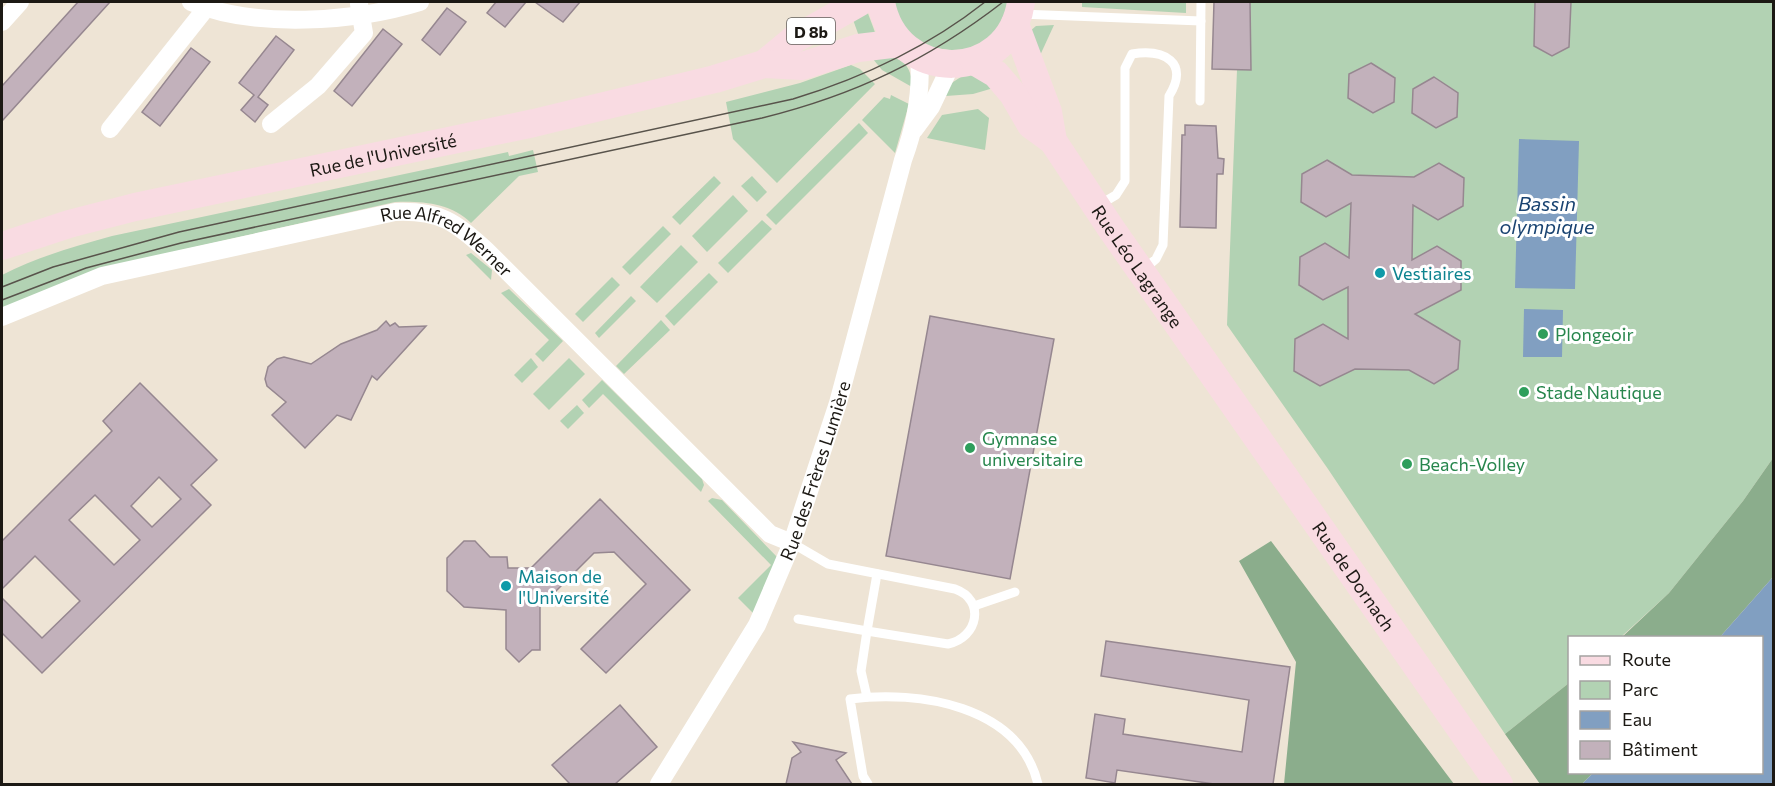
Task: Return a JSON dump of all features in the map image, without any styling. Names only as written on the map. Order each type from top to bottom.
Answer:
[{"type":"main road","name":"Rue de l'Université","points":[[764,64],[793,40],[860,2]]},
{"type":"main road","points":[[881,2],[885,18],[909,50]]},
{"type":"main road","points":[[963,63],[998,47],[1018,13]]},
{"type":"main road","name":"Rue Léo Lagrange","points":[[1018,13],[1060,152]]},
{"type":"main road","name":"Rue de l'Université","points":[[2,246],[69,224],[135,207],[534,123],[704,82],[764,64],[802,66],[858,48],[909,50],[963,63]]},
{"type":"main road","name":"Rue Léo Lagrange","points":[[963,63],[996,74],[1013,94],[1031,125],[1060,152],[1142,278],[1209,368]]},
{"type":"main road","name":"Rue de Dornach","points":[[1209,368],[1499,784]]},
{"type":"street","points":[[2,22],[20,2]]},
{"type":"street","points":[[110,129],[203,4],[232,14],[286,18],[335,17],[360,8],[400,8],[420,2]]},
{"type":"street","points":[[271,124],[318,86],[364,33],[360,8]]},
{"type":"street","name":"Rue des Frères Lumière","points":[[659,784],[757,625],[792,543],[838,403],[913,131],[920,81],[909,50]]},
{"type":"street","name":"Rue des Frères Lumière","points":[[913,131],[963,63]]},
{"type":"street","name":"Rue Alfred Werner","points":[[2,317],[102,276],[167,260],[395,212],[419,211],[439,216],[458,224],[487,251],[770,534],[792,543]]},
{"type":"lane","points":[[1200,101],[1201,2]]},
{"type":"lane","points":[[1018,13],[1201,21]]},
{"type":"lane","points":[[1096,206],[1116,195],[1125,181],[1125,68],[1132,54],[1151,51],[1168,56],[1175,68],[1176,84],[1169,96],[1163,245],[1142,278]]},
{"type":"lane","points":[[792,543],[828,564],[963,592],[974,606],[975,620],[972,629],[957,642],[948,644],[798,619]]},
{"type":"lane","points":[[867,697],[861,671],[877,574]]},
{"type":"lane","points":[[974,606],[1014,592]]},
{"type":"lane","points":[[868,784],[863,776],[850,699],[867,697],[918,698],[969,710],[1012,738],[1026,756],[1038,784]]},
{"type":"green space","points":[[889,2],[1012,2],[1007,21],[970,53],[915,45]]},
{"type":"green space","points":[[1082,2],[1186,2],[1186,13],[1082,7]]},
{"type":"green space","name":"Stade Nautique","points":[[1214,2],[1773,2],[1773,458],[1743,501],[1669,593],[1622,636],[1568,636],[1568,684],[1505,734],[1328,469],[1227,325],[1237,70],[1212,69]]},
{"type":"green space","points":[[866,8],[876,35],[860,39],[852,17]]},
{"type":"green space","points":[[1054,25],[1037,62],[1029,32],[1036,26]]},
{"type":"green space","points":[[868,53],[893,57],[905,64],[909,69],[912,87],[882,70]]},
{"type":"green space","points":[[851,65],[860,69],[875,84],[777,183],[733,139],[726,102],[800,83]]},
{"type":"green space","points":[[964,75],[973,75],[997,87],[973,94],[946,96],[950,84]]},
{"type":"green space","points":[[891,95],[909,104],[895,153],[862,120],[884,97],[890,99]]},
{"type":"green space","points":[[978,109],[989,118],[985,150],[927,138],[942,115]]},
{"type":"green space","points":[[859,123],[868,133],[776,225],[766,215]]},
{"type":"green space","points":[[533,150],[538,172],[519,176],[471,223],[445,207],[415,202],[395,202],[133,261],[2,310],[2,275],[83,244],[508,152],[509,156]]},
{"type":"green space","points":[[714,176],[721,183],[680,225],[672,217]]},
{"type":"green space","points":[[752,176],[767,192],[757,202],[741,186]]},
{"type":"green space","points":[[733,195],[748,211],[707,252],[692,236]]},
{"type":"green space","points":[[762,220],[772,229],[728,273],[718,263]]},
{"type":"green space","points":[[663,226],[671,234],[630,275],[622,267]]},
{"type":"green space","points":[[681,245],[698,262],[657,303],[640,287]]},
{"type":"green space","points":[[471,253],[492,270],[491,280],[466,255]]},
{"type":"green space","points":[[709,273],[718,282],[674,326],[665,316]]},
{"type":"green space","points":[[612,277],[620,285],[583,322],[575,314]]},
{"type":"green space","points":[[509,289],[563,341],[543,362],[535,354],[549,340],[501,293]]},
{"type":"green space","points":[[631,296],[636,301],[599,338],[595,333]]},
{"type":"green space","points":[[661,320],[670,330],[624,374],[616,366]]},
{"type":"green space","points":[[531,358],[538,367],[522,383],[514,375]]},
{"type":"green space","points":[[569,358],[585,374],[549,410],[533,394]]},
{"type":"green space","points":[[602,380],[702,479],[704,485],[701,492],[603,394],[589,408],[582,400]]},
{"type":"green space","points":[[577,405],[584,413],[568,429],[560,421]]},
{"type":"green space","points":[[1773,458],[1773,577],[1721,636],[1623,636],[1669,593],[1743,501]]},
{"type":"green space","points":[[712,498],[722,500],[777,557],[756,616],[738,598],[771,565],[708,501]]},
{"type":"green space","points":[[1271,541],[1454,784],[1284,784],[1296,662],[1239,561]]},
{"type":"green space","points":[[1568,684],[1568,774],[1592,774],[1582,784],[1540,784],[1505,734]]},
{"type":"water","name":"Bassin olympique","points":[[1519,139],[1579,141],[1575,289],[1515,288]]},
{"type":"water","name":"Plongeoir","points":[[1524,309],[1563,310],[1562,357],[1523,357]]},
{"type":"water","points":[[1773,577],[1773,784],[1582,784],[1592,774],[1763,774],[1763,636],[1721,636]]},
{"type":"building","points":[[78,2],[110,2],[2,121],[2,86]]},
{"type":"building","points":[[496,2],[526,2],[505,27],[487,13]]},
{"type":"building","points":[[535,2],[580,2],[563,22]]},
{"type":"building","points":[[1214,2],[1250,2],[1251,70],[1212,69]]},
{"type":"building","points":[[1535,2],[1571,2],[1569,47],[1552,56],[1534,46]]},
{"type":"building","points":[[447,8],[466,22],[440,55],[422,40]]},
{"type":"building","points":[[383,29],[402,44],[352,106],[334,91]]},
{"type":"building","points":[[276,36],[294,50],[258,97],[268,105],[255,122],[241,110],[254,95],[239,83]]},
{"type":"building","points":[[191,48],[210,62],[160,126],[142,112]]},
{"type":"building","points":[[1371,63],[1395,78],[1394,102],[1373,113],[1348,98],[1349,74]]},
{"type":"building","points":[[1434,77],[1458,93],[1457,117],[1436,128],[1412,113],[1413,89]]},
{"type":"building","points":[[1185,125],[1216,126],[1218,158],[1224,159],[1223,174],[1217,174],[1216,228],[1180,227],[1182,135],[1185,135]]},
{"type":"building","points":[[1327,160],[1352,175],[1414,177],[1439,163],[1464,178],[1463,206],[1438,220],[1413,205],[1412,260],[1437,246],[1461,261],[1461,290],[1415,314],[1460,341],[1458,369],[1434,384],[1409,370],[1355,369],[1320,386],[1294,371],[1295,339],[1323,324],[1348,339],[1348,287],[1323,300],[1299,285],[1300,257],[1325,243],[1349,258],[1351,203],[1326,217],[1301,202],[1302,174]]},
{"type":"building","name":"Gymnase universitaire","points":[[930,316],[1054,339],[1010,579],[886,556]]},
{"type":"building","points":[[386,321],[390,326],[395,323],[399,327],[426,326],[377,380],[372,376],[351,420],[337,415],[305,448],[272,415],[286,402],[267,386],[265,379],[268,367],[277,359],[284,357],[311,364],[341,344],[377,330]]},
{"type":"building","points":[[140,383],[217,460],[191,485],[211,505],[42,673],[2,633],[2,598],[42,638],[80,601],[35,556],[2,589],[2,541],[112,431],[103,421]],"holes":[[[159,477],[181,499],[152,527],[131,506]],[[95,495],[140,540],[114,565],[69,520]]]},
{"type":"building","name":"Maison de l'Université","points":[[600,499],[690,590],[606,673],[581,649],[646,584],[614,552],[594,553],[540,607],[540,650],[532,650],[519,662],[506,649],[506,610],[464,607],[447,591],[447,558],[464,541],[475,541],[490,557],[507,557],[508,568],[531,568]]},
{"type":"building","points":[[1106,641],[1290,667],[1273,784],[1214,784],[1117,770],[1115,783],[1086,778],[1095,714],[1125,719],[1123,734],[1242,752],[1249,700],[1101,676]]},
{"type":"building","points":[[620,705],[657,747],[615,784],[570,784],[552,765]]},
{"type":"building","points":[[793,742],[846,753],[836,760],[852,784],[786,784],[792,758],[801,752]]},
{"type":"tram line","points":[[2,287],[53,267],[179,232],[793,99],[819,91],[894,60],[941,33],[985,2]]},
{"type":"tram line","points":[[2,300],[86,268],[181,243],[796,109],[889,73],[947,41],[1003,2]]},
{"type":"place","name":"Vestiaires","points":[[1380,273]]},
{"type":"place","name":"Plongeoir","points":[[1543,334]]},
{"type":"place","name":"Stade Nautique","points":[[1524,392]]},
{"type":"place","name":"Gymnase universitaire","points":[[970,448]]},
{"type":"place","name":"Beach-Volley","points":[[1407,464]]},
{"type":"place","name":"Maison de l'Université","points":[[506,586]]}]
